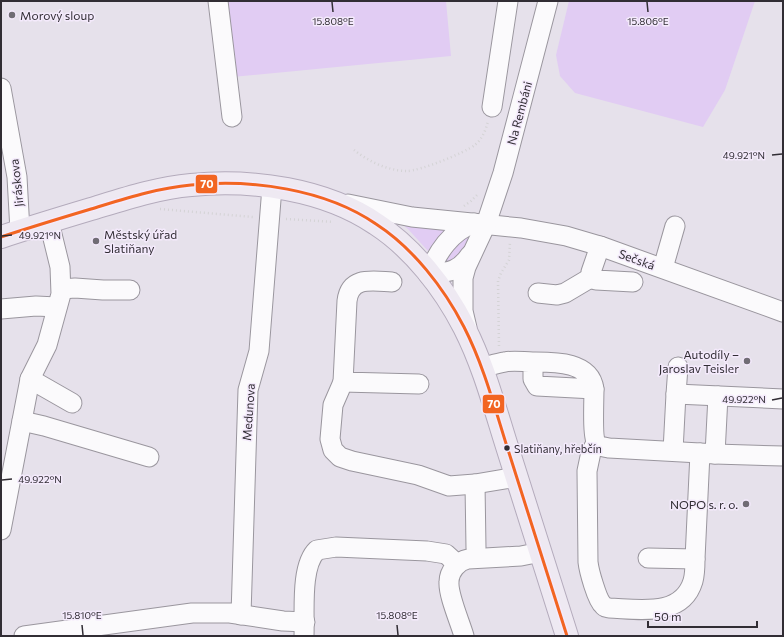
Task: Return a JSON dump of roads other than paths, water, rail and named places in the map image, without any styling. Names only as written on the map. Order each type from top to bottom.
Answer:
[{"type":"main road","points":[[11,234],[141,194],[176,187],[205,184],[272,187],[297,191],[343,206],[375,223],[404,246],[428,274],[450,303],[485,360],[517,477],[567,636]]},
{"type":"street","points":[[218,1],[232,117]]},
{"type":"street","points":[[492,107],[508,1]]},
{"type":"street","name":"Na Rembáni","points":[[480,223],[505,167],[548,1]]},
{"type":"street","name":"Jiráskova","points":[[1,88],[16,171],[11,234]]},
{"type":"street","name":"Medunova","points":[[241,615],[248,390],[259,351],[272,187]]},
{"type":"street","name":"Sečská","points":[[297,191],[402,215],[543,231],[572,237],[663,268],[783,312]]},
{"type":"street","points":[[1,530],[30,379],[47,345],[60,298],[60,267],[49,222]]},
{"type":"street","points":[[480,223],[463,278],[463,311],[465,321],[485,360],[559,362],[570,365],[589,375],[593,382],[594,433],[596,443],[591,452],[587,471],[588,562],[599,599],[603,606],[609,608],[654,610],[665,608],[674,604],[686,594],[691,586],[694,575],[707,453],[718,396]]},
{"type":"street","points":[[428,274],[437,254],[444,244],[459,231],[480,223]]},
{"type":"street","points":[[663,268],[675,226]]},
{"type":"street","points":[[592,277],[591,272],[600,246]]},
{"type":"street","points":[[428,274],[456,269],[464,263],[470,255]]},
{"type":"street","points":[[592,277],[596,280],[633,282]]},
{"type":"street","points":[[538,294],[557,295],[565,293],[592,277]]},
{"type":"street","points":[[392,282],[362,281],[357,283],[349,292],[347,301],[343,382],[333,405],[330,439],[333,450],[340,457],[352,462],[418,475],[449,486],[475,484],[517,477]]},
{"type":"street","points":[[1,309],[36,306],[60,298],[75,288],[130,290]]},
{"type":"street","points":[[533,362],[533,379],[537,386],[594,389]]},
{"type":"street","points":[[673,451],[678,367]]},
{"type":"street","points":[[30,379],[72,403]]},
{"type":"street","points":[[343,382],[419,384]]},
{"type":"street","points":[[676,394],[783,399]]},
{"type":"street","points":[[22,421],[44,426],[148,457]]},
{"type":"street","points":[[596,443],[609,448],[783,456]]},
{"type":"street","points":[[475,484],[476,548]]},
{"type":"street","points":[[24,636],[121,629],[192,613],[230,613],[276,620],[304,629],[306,572],[310,560],[317,550],[336,547],[427,551],[446,554],[458,564]]},
{"type":"street","points":[[464,636],[449,587],[450,575],[458,564],[462,560],[468,559],[521,556],[541,552]]},
{"type":"street","points":[[648,558],[695,559]]},
{"type":"place","name":"Morový sloup","points":[[12,15]]},
{"type":"place","name":"Městský úřad Slatiňany","points":[[96,241]]},
{"type":"place","name":"Autodíly – Jaroslav Teisler","points":[[747,361]]},
{"type":"place","name":"Slatiňany, hřebčín","points":[[507,448]]},
{"type":"place","name":"NOPO s. r. o.","points":[[746,504]]}]
